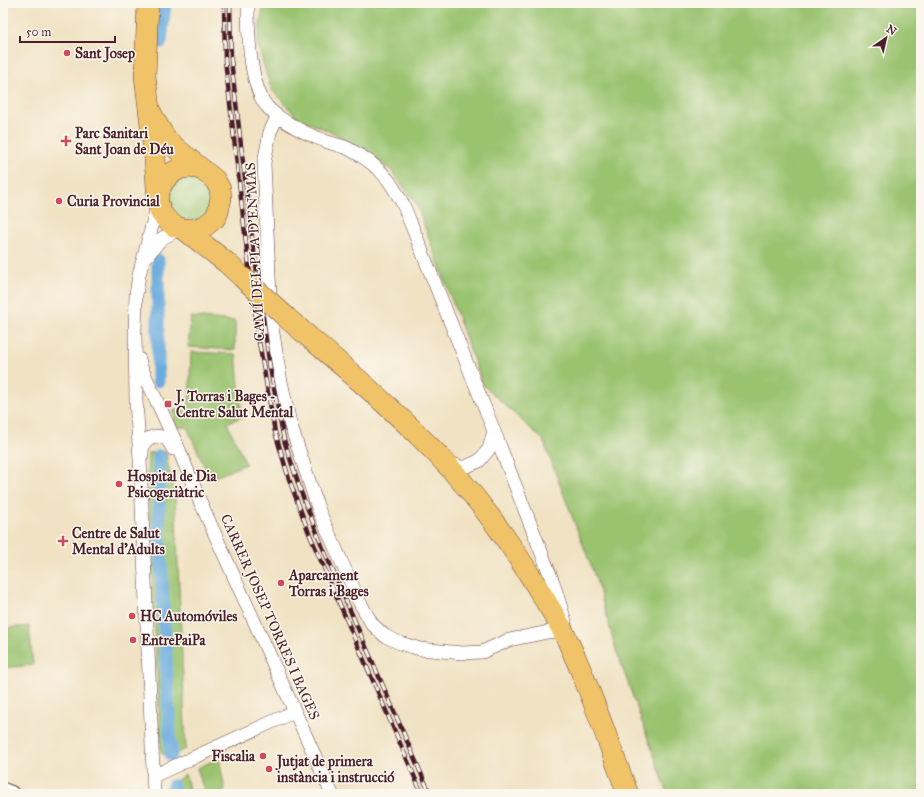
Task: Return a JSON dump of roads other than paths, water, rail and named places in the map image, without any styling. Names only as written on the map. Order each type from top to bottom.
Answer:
[{"type":"main road","points":[[148,3],[145,76],[150,111],[158,198],[162,213],[166,219],[182,229],[227,263],[287,318],[378,397],[442,460],[501,530],[563,631],[586,683],[628,794]]},
{"type":"main road","points":[[150,111],[166,139],[215,180],[220,189],[221,198],[215,218],[205,226],[198,229],[182,229]]},
{"type":"main road","points":[[158,198],[162,184],[171,173],[191,167],[203,170]]},
{"type":"main road","points":[[218,212],[220,240],[227,263]]},
{"type":"street","points":[[248,3],[248,31],[255,80],[263,102],[278,116],[299,129],[322,140],[349,149],[371,163],[389,181],[403,204],[553,582],[586,683]]},
{"type":"street","name":"CAMÍ DEL PLA D'EN MAS","points":[[278,116],[270,132],[264,163],[271,321],[280,376],[290,423],[319,511],[359,601],[372,624],[385,636],[400,643],[420,649],[462,653],[482,652],[509,640],[548,632],[563,631]]},
{"type":"street","points":[[154,794],[140,459],[136,401],[136,295],[139,275],[158,198]]},
{"type":"street","points":[[142,263],[152,248],[161,239],[182,229]]},
{"type":"street","name":"CARRER JOSEP TORRES I BAGES","points":[[136,341],[141,367],[177,445],[190,478],[294,712],[332,794]]},
{"type":"street","points":[[136,401],[140,408],[142,426],[145,428],[156,428],[161,426],[164,418]]},
{"type":"street","points":[[442,460],[460,467],[465,467],[480,462],[489,449],[494,431]]},
{"type":"street","points":[[140,459],[142,457],[143,444],[146,440],[156,436],[165,438],[170,442],[183,468],[190,478]]},
{"type":"street","points":[[153,776],[294,712]]},
{"type":"street","points":[[3,791],[11,794]]},
{"type":"waterway","points":[[161,42],[165,3]]},
{"type":"waterway","points":[[158,260],[158,381]]},
{"type":"waterway","points":[[159,456],[159,522],[171,755]]},
{"type":"waterway","points":[[173,786],[174,794]]},
{"type":"railway","points":[[224,3],[225,60],[247,251],[259,342],[275,432],[289,479],[309,533],[422,794]]},
{"type":"railway","points":[[230,3],[231,60],[250,222],[270,368],[284,440],[301,492],[323,548],[430,794]]},
{"type":"place","name":"Sant Josep","points":[[67,53]]},
{"type":"place","name":"Parc Sanitari Sant Joan de Déu","points":[[66,141]]},
{"type":"place","name":"Curia Provincial","points":[[59,201]]},
{"type":"place","name":"J. Torras i Bages - Centre Salut Mental","points":[[168,404]]},
{"type":"place","name":"Hospital de Dia Psicogeriàtric","points":[[119,484]]},
{"type":"place","name":"Centre de Salut Mental d'Adults","points":[[63,541]]},
{"type":"place","name":"Aparcament Torras i Bages","points":[[281,583]]},
{"type":"place","name":"HC Automóviles","points":[[132,616]]},
{"type":"place","name":"EntrePaiPa","points":[[133,640]]},
{"type":"place","name":"Fiscalia","points":[[263,756]]},
{"type":"place","name":"Jutjat de primera instància i instrucció","points":[[269,769]]}]
